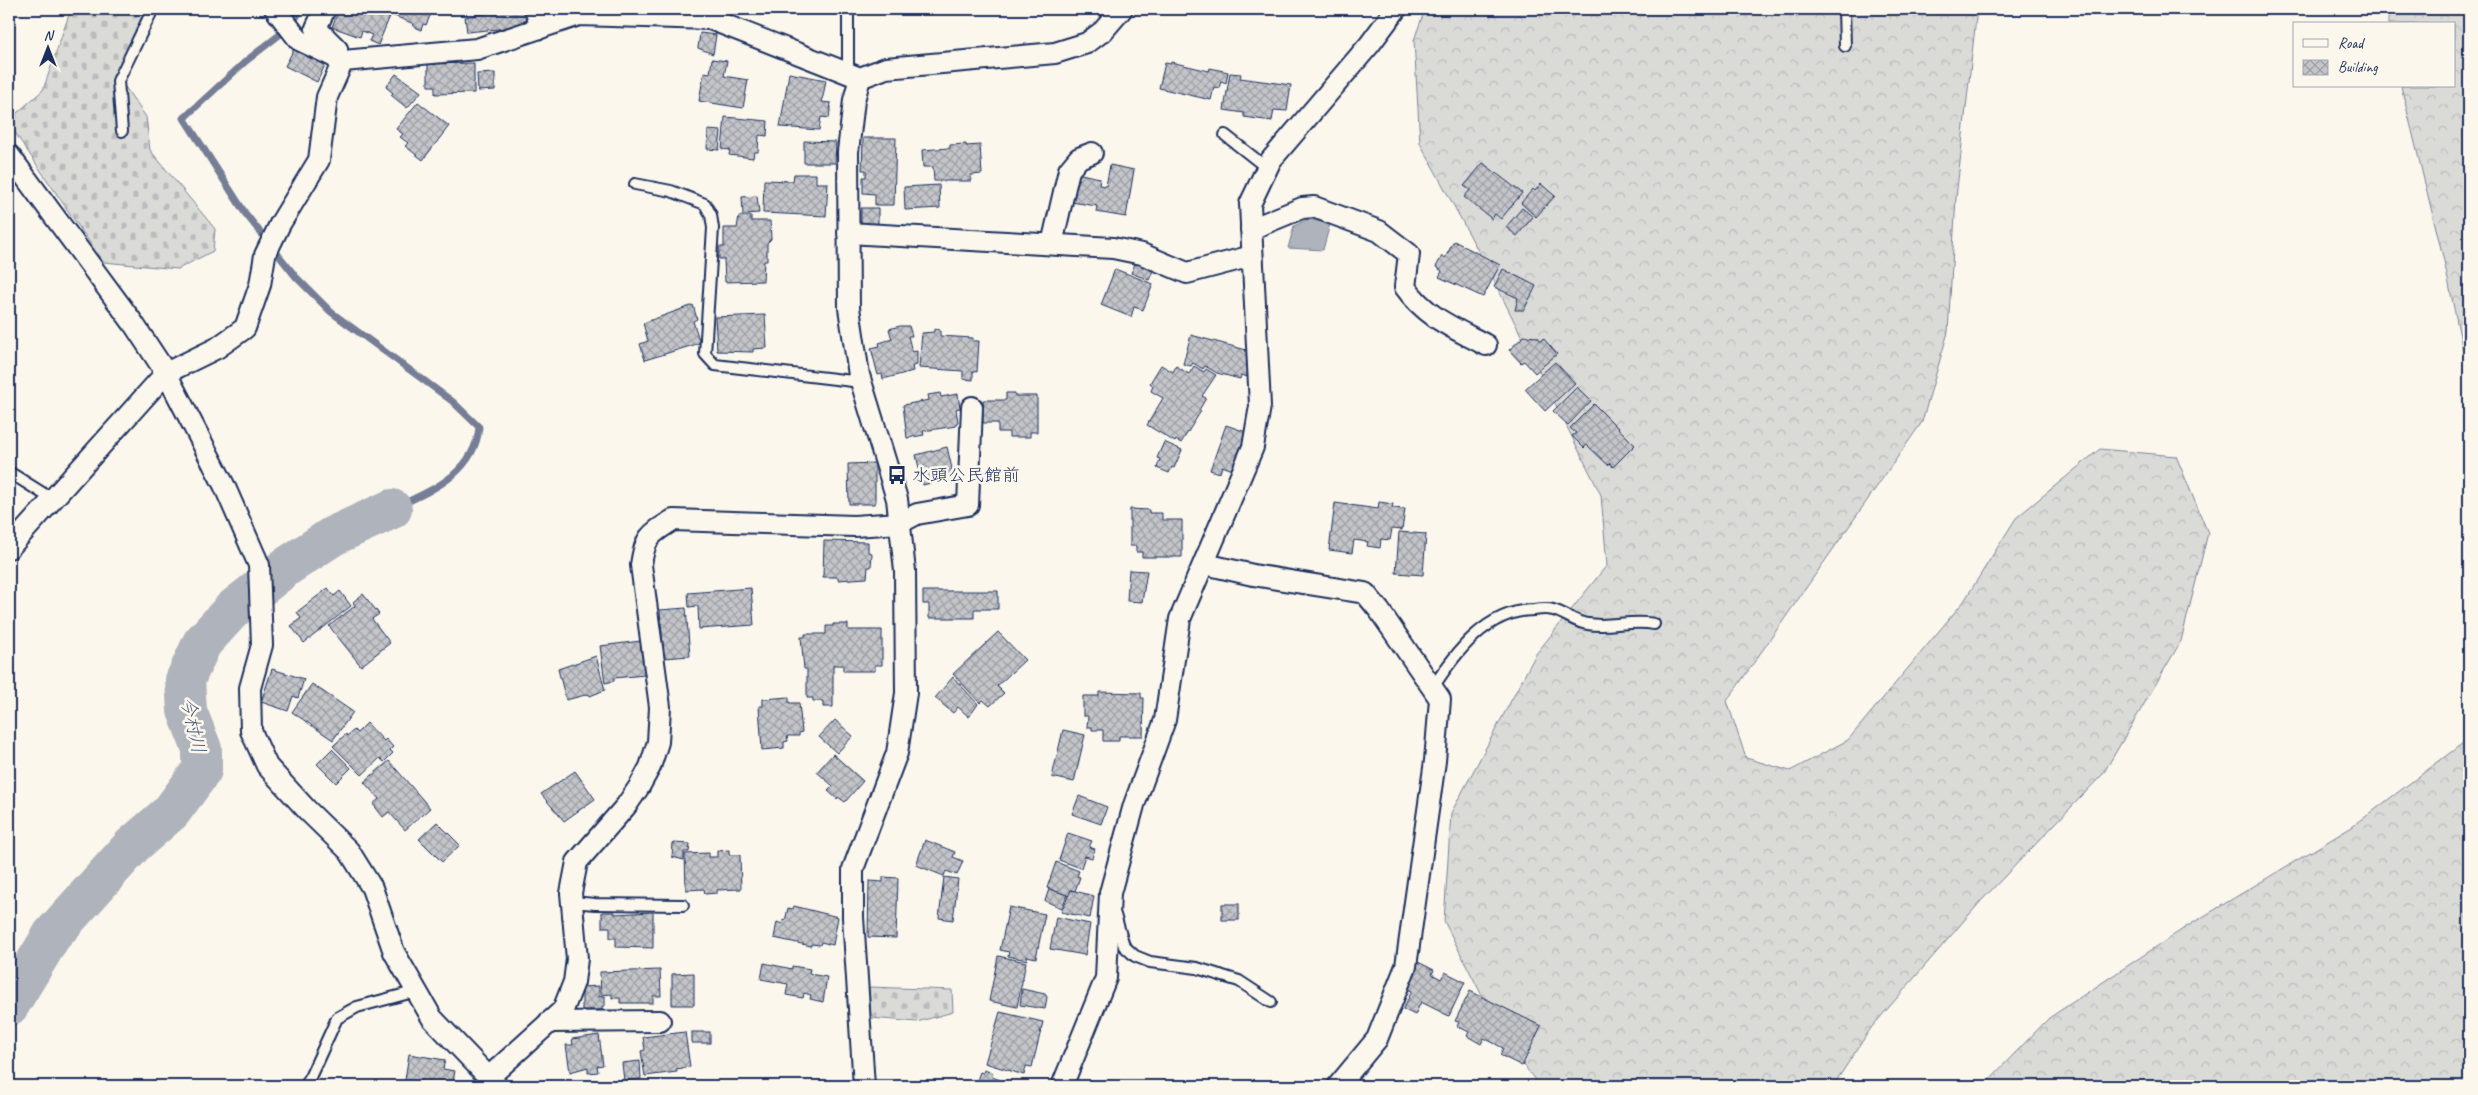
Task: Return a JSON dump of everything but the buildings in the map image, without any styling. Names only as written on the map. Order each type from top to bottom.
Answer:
[{"type":"street","points":[[9,548],[166,373],[217,348],[245,328],[260,285],[265,255],[280,224],[319,160],[327,97],[338,59],[337,48],[316,28],[325,9]]},
{"type":"street","points":[[535,9],[541,28]]},
{"type":"street","points":[[281,14],[299,40],[338,59],[477,49],[579,15],[710,19],[854,76],[886,68],[1055,53],[1087,43],[1103,32],[1122,9]]},
{"type":"street","points":[[1062,1086],[1106,978],[1110,897],[1134,805],[1165,720],[1180,618],[1205,564],[1253,447],[1260,406],[1250,204],[1271,160],[1370,44],[1396,9]]},
{"type":"street","points":[[854,76],[854,100],[848,152],[849,308],[861,382],[897,499],[905,571],[906,693],[897,752],[853,869],[852,917],[864,1086]]},
{"type":"street","points":[[1052,244],[1069,170],[1079,158],[1092,153]]},
{"type":"street","points":[[9,154],[133,323],[166,373],[224,484],[259,565],[262,645],[250,688],[251,731],[267,766],[307,810],[349,851],[372,888],[394,952],[432,1018],[493,1082],[549,1022],[563,1010],[574,982],[577,960],[571,893],[577,862],[626,806],[639,787],[650,767],[658,742],[660,707],[641,565],[644,544],[656,530],[673,520],[854,526],[900,523],[917,514],[968,505],[972,407]]},
{"type":"street","points":[[1251,229],[1302,208],[1314,207],[1379,231],[1409,254],[1405,287],[1415,301],[1432,317],[1486,345]]},
{"type":"street","points":[[848,233],[1113,248],[1142,254],[1187,273],[1252,256]]},
{"type":"street","points":[[1205,564],[1253,575],[1364,593],[1379,610],[1440,699],[1436,761],[1406,966],[1377,1039],[1338,1086]]},
{"type":"street","points":[[549,1022],[660,1020]]},
{"type":"lane","points":[[122,131],[118,81],[153,9]]},
{"type":"lane","points":[[848,9],[854,76]]},
{"type":"lane","points":[[1844,9],[1845,46]]},
{"type":"lane","points":[[1225,135],[1267,168]]},
{"type":"lane","points":[[634,184],[671,191],[705,204],[711,215],[713,228],[705,354],[715,365],[861,382]]},
{"type":"lane","points":[[9,472],[52,499]]},
{"type":"lane","points":[[1432,689],[1450,662],[1484,627],[1505,614],[1522,610],[1551,609],[1588,624],[1642,622],[1654,624]]},
{"type":"lane","points":[[1110,897],[1124,946],[1135,956],[1150,962],[1197,968],[1239,981],[1271,1002]]},
{"type":"lane","points":[[572,902],[683,905]]},
{"type":"lane","points":[[306,1086],[337,1018],[357,1007],[417,991]]},
{"type":"green space","points":[[71,9],[145,9],[116,74],[146,117],[150,150],[215,229],[213,251],[178,269],[103,262],[9,124],[9,120],[43,90]]},
{"type":"green space","points":[[1425,9],[1977,9],[1956,198],[1948,332],[1922,422],[1727,701],[1746,758],[1790,771],[1848,740],[1964,601],[2016,518],[2100,449],[2176,456],[2208,533],[2181,641],[2103,774],[1981,901],[1871,1028],[1833,1086],[1539,1086],[1500,1031],[1444,921],[1451,813],[1536,654],[1607,565],[1601,495],[1489,271],[1420,143],[1414,40]]},
{"type":"green space","points":[[2388,9],[2469,9],[2469,379],[2444,261],[2401,88],[2456,88],[2456,22],[2388,22]]},
{"type":"green space","points":[[2469,729],[2469,1086],[1983,1086],[2049,1018],[2186,927],[2352,827],[2463,743]]},
{"type":"green space","points":[[869,987],[952,990],[953,1012],[917,1022],[871,1018]]},
{"type":"shaded area","points":[[1309,219],[1330,224],[1323,250],[1288,248],[1294,226]]},
{"type":"waterway","points":[[301,9],[292,25],[246,61],[184,118],[245,213],[296,277],[331,312],[452,401],[479,427],[476,443],[460,469],[435,488],[392,509]]},
{"type":"waterway","name":"今村川","points":[[9,1006],[52,935],[133,845],[171,812],[202,770],[202,749],[187,711],[185,680],[202,643],[233,609],[286,567],[333,536],[392,509]]},
{"type":"place","name":"水頭公民館前","points":[[897,475]]}]
